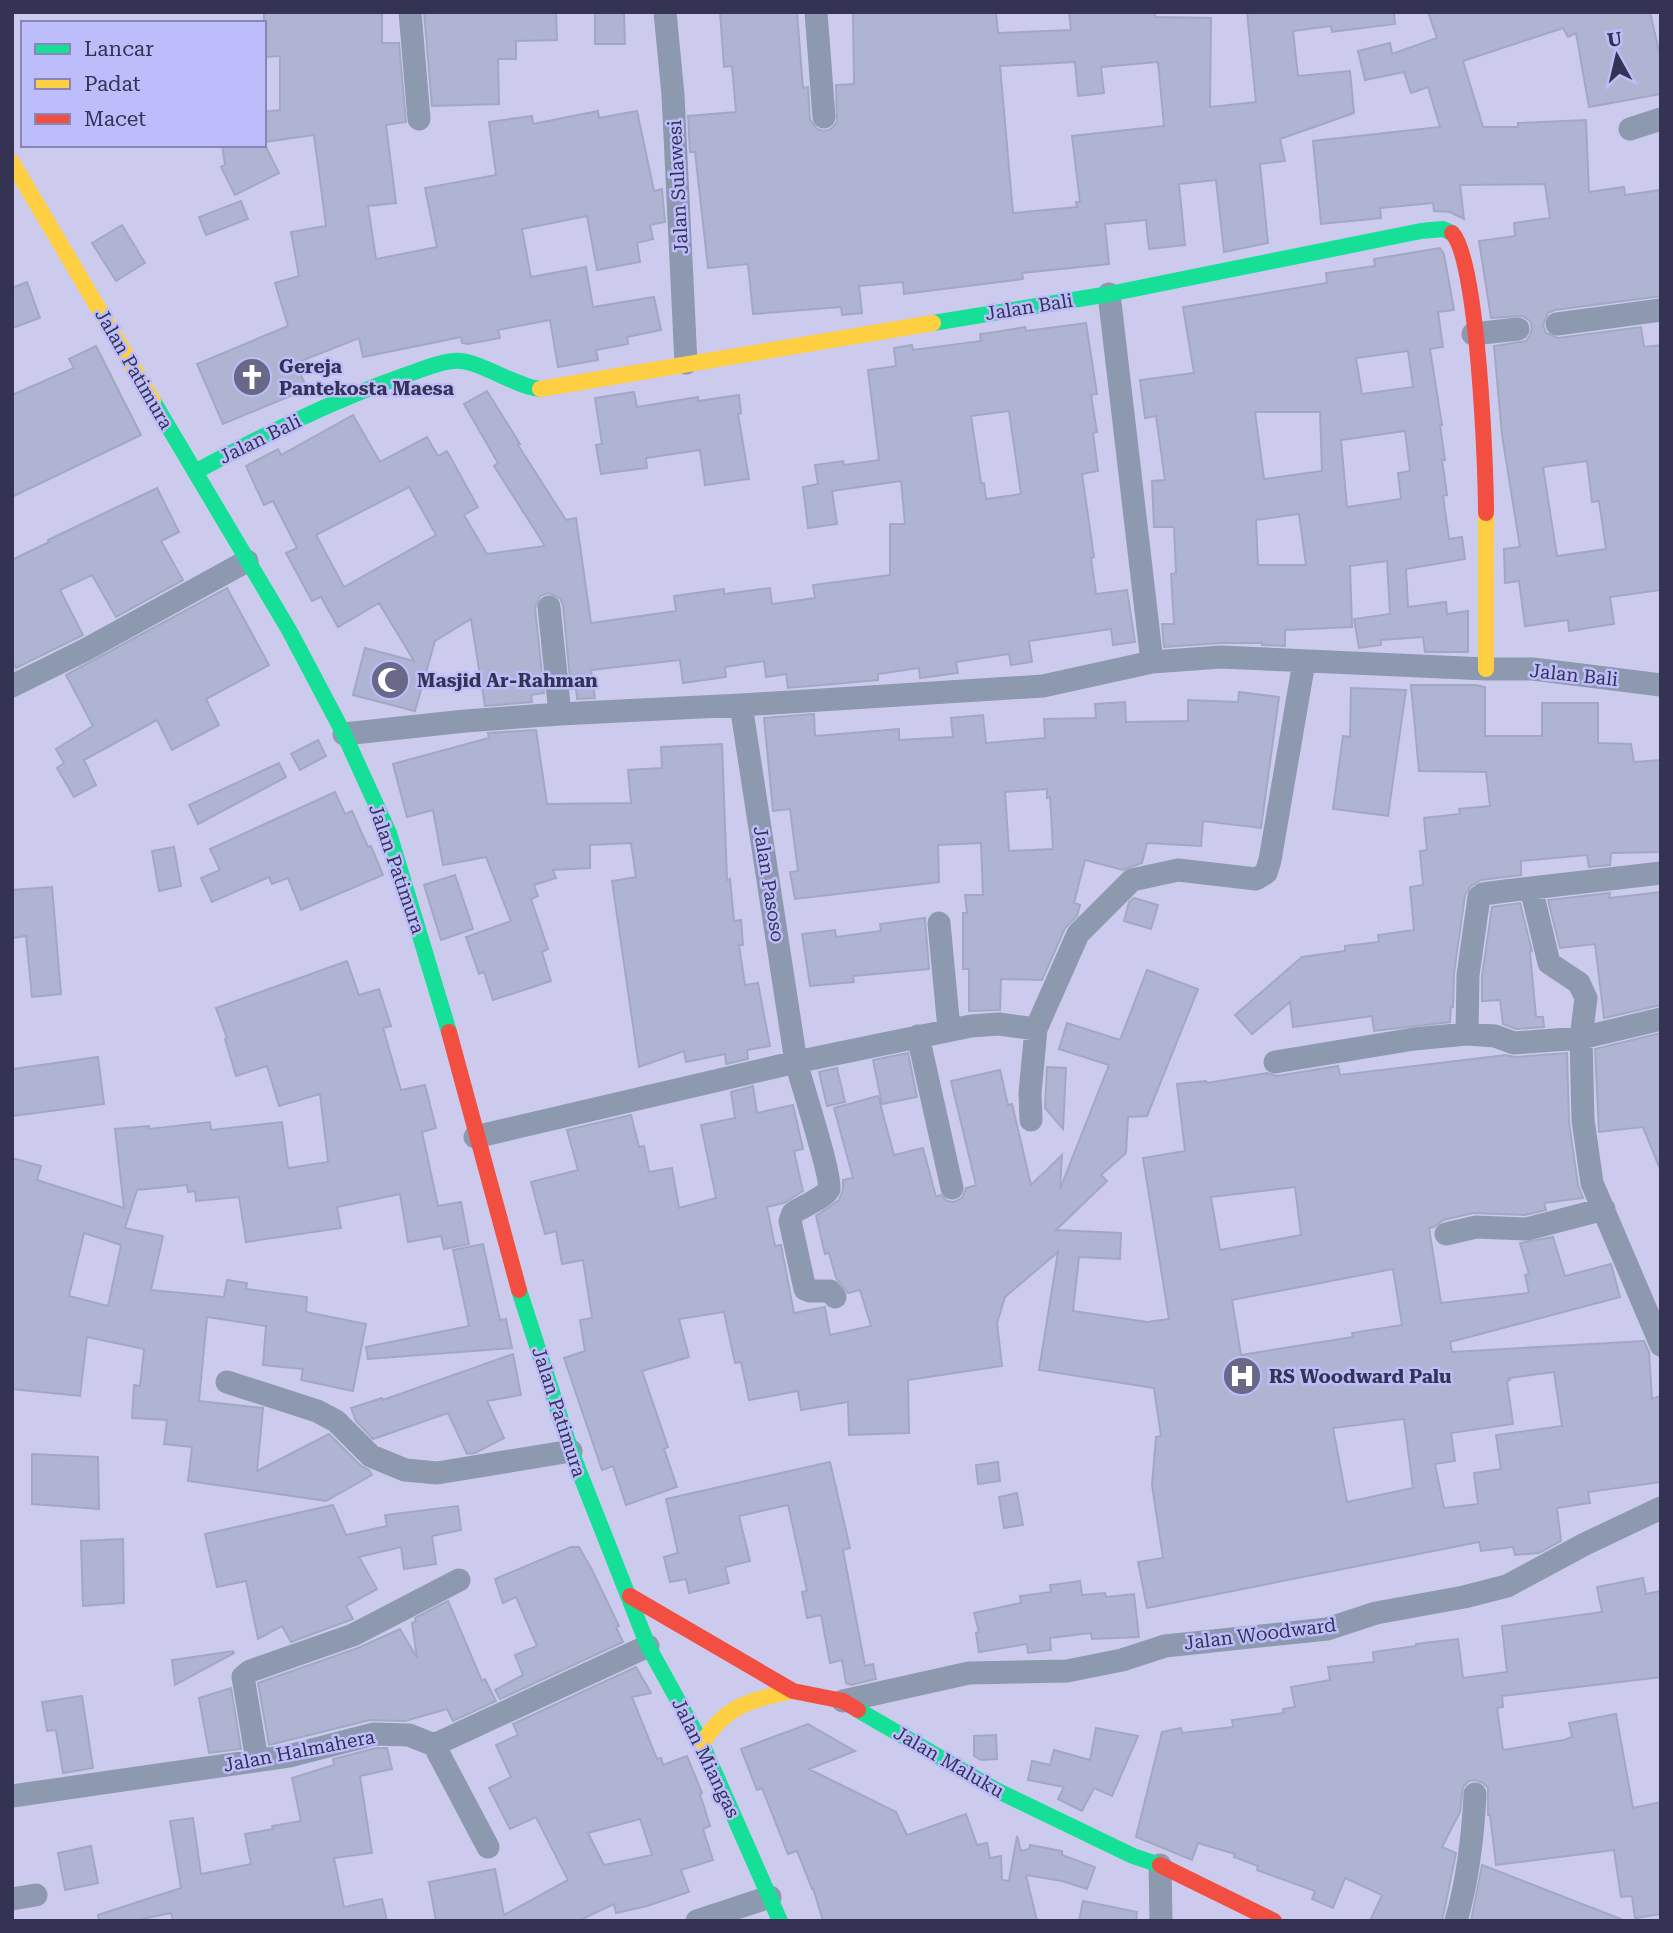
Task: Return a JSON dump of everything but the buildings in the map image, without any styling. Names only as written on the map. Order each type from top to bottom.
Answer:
[{"type":"main road","name":"Jalan Patimura","points":[[12,162],[289,630],[344,734],[389,834],[452,1043],[507,1251],[571,1451],[630,1596]]},
{"type":"main road","name":"Jalan Bali","points":[[195,472],[253,441],[380,384],[456,360],[467,362],[522,387],[538,389],[1109,294],[1421,231],[1443,229],[1454,234],[1462,248],[1471,299],[1483,422],[1486,669]]},
{"type":"main road","name":"Jalan Miangas","points":[[630,1596],[648,1646],[702,1744],[780,1921]]},
{"type":"main road","name":"Jalan Maluku","points":[[630,1596],[793,1691],[843,1701],[996,1790],[1274,1921]]},
{"type":"main road","points":[[702,1744],[710,1727],[732,1708],[793,1691]]},
{"type":"street","points":[[410,12],[419,119]]},
{"type":"street","name":"Jalan Sulawesi","points":[[665,12],[673,95],[686,363]]},
{"type":"street","points":[[816,12],[824,117]]},
{"type":"street","points":[[1630,129],[1661,119]]},
{"type":"street","points":[[1109,294],[1152,662]]},
{"type":"street","points":[[1558,324],[1661,310]]},
{"type":"street","points":[[1473,334],[1518,329]]},
{"type":"street","points":[[12,686],[85,650],[247,561]]},
{"type":"street","points":[[549,607],[560,714]]},
{"type":"street","name":"Jalan Bali","points":[[344,734],[560,714],[1043,686],[1152,662],[1221,657],[1533,669],[1661,685]]},
{"type":"street","points":[[1031,1120],[1030,1101],[1037,1027],[1078,934],[1132,880],[1178,870],[1256,879],[1266,873],[1304,662]]},
{"type":"street","name":"Jalan Pasoso","points":[[741,705],[796,1062],[826,1166],[829,1187],[826,1193],[793,1213],[790,1221],[805,1289],[810,1292],[830,1291],[835,1297]]},
{"type":"street","points":[[1467,1034],[1468,975],[1479,897],[1483,894],[1661,873]]},
{"type":"street","points":[[1531,888],[1549,963],[1579,983],[1586,999],[1581,1038],[1583,1120],[1592,1183],[1661,1345]]},
{"type":"street","points":[[939,923],[949,1029]]},
{"type":"street","points":[[1275,1062],[1414,1039],[1467,1034],[1495,1035],[1514,1043],[1581,1038],[1661,1019]]},
{"type":"street","points":[[475,1137],[949,1029],[999,1024],[1037,1027]]},
{"type":"street","points":[[918,1036],[952,1188]]},
{"type":"street","points":[[1446,1234],[1475,1227],[1528,1229],[1604,1209]]},
{"type":"street","points":[[227,1382],[317,1411],[335,1421],[371,1456],[405,1470],[437,1473],[571,1451]]},
{"type":"street","name":"Jalan Woodward","points":[[843,1701],[969,1673],[1067,1671],[1122,1660],[1165,1646],[1327,1629],[1376,1613],[1464,1597],[1507,1586],[1585,1544],[1661,1508]]},
{"type":"street","points":[[257,1760],[243,1677],[250,1671],[353,1635],[459,1580]]},
{"type":"street","points":[[488,1847],[434,1745],[648,1646]]},
{"type":"street","name":"Jalan Halmahera","points":[[12,1796],[289,1756],[374,1734],[409,1735],[434,1745]]},
{"type":"street","points":[[1456,1921],[1466,1884],[1475,1794]]},
{"type":"street","points":[[1160,1865],[1161,1921]]},
{"type":"street","points":[[12,1899],[36,1895]]},
{"type":"street","points":[[697,1921],[770,1897]]},
{"type":"traffic: fast","points":[[933,323],[1109,294],[1421,231],[1443,229],[1452,233]]},
{"type":"traffic: fast","points":[[195,472],[323,408],[441,363],[463,361],[540,389]]},
{"type":"traffic: fast","points":[[153,401],[289,630],[344,734],[389,833],[449,1032]]},
{"type":"traffic: fast","points":[[519,1290],[571,1451],[648,1646],[702,1744],[780,1921]]},
{"type":"traffic: fast","points":[[858,1710],[996,1790],[1133,1856],[1160,1865]]},
{"type":"traffic: slow","points":[[12,162],[153,401]]},
{"type":"traffic: slow","points":[[540,389],[933,323]]},
{"type":"traffic: slow","points":[[1486,513],[1486,669]]},
{"type":"traffic: slow","points":[[702,1744],[720,1721],[740,1706],[793,1691]]},
{"type":"traffic: jam","points":[[1452,233],[1461,250],[1474,321],[1482,411],[1486,513]]},
{"type":"traffic: jam","points":[[449,1032],[519,1290]]},
{"type":"traffic: jam","points":[[630,1596],[793,1691],[843,1701],[858,1710]]},
{"type":"traffic: jam","points":[[1160,1865],[1274,1921]]},
{"type":"place","name":"Gereja Pantekosta Maesa","points":[[252,377]]},
{"type":"place","name":"Masjid Ar-Rahman","points":[[390,680]]},
{"type":"place","name":"RS Woodward Palu","points":[[1242,1376]]}]
